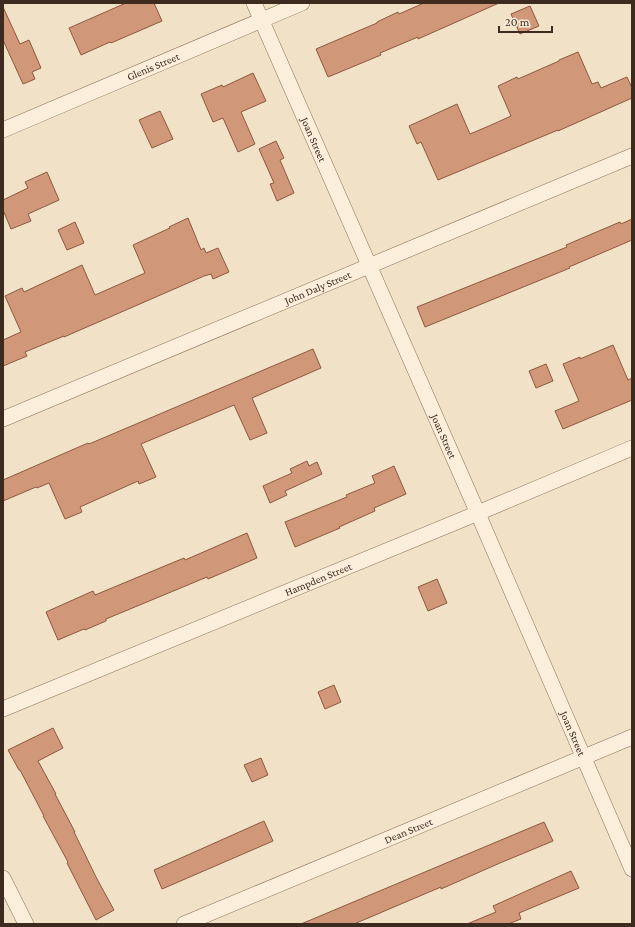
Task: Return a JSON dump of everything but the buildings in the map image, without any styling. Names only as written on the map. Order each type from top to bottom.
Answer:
[{"type":"street","name":"Joan Street","points":[[254,3],[478,513],[632,869]]},
{"type":"street","name":"Glenis Street","points":[[3,130],[302,3]]},
{"type":"street","name":"John Daly Street","points":[[3,419],[632,156]]},
{"type":"street","name":"Hampden Street","points":[[3,709],[632,448]]},
{"type":"street","name":"Dean Street","points":[[184,924],[632,737]]},
{"type":"street","points":[[3,878],[26,924]]}]
